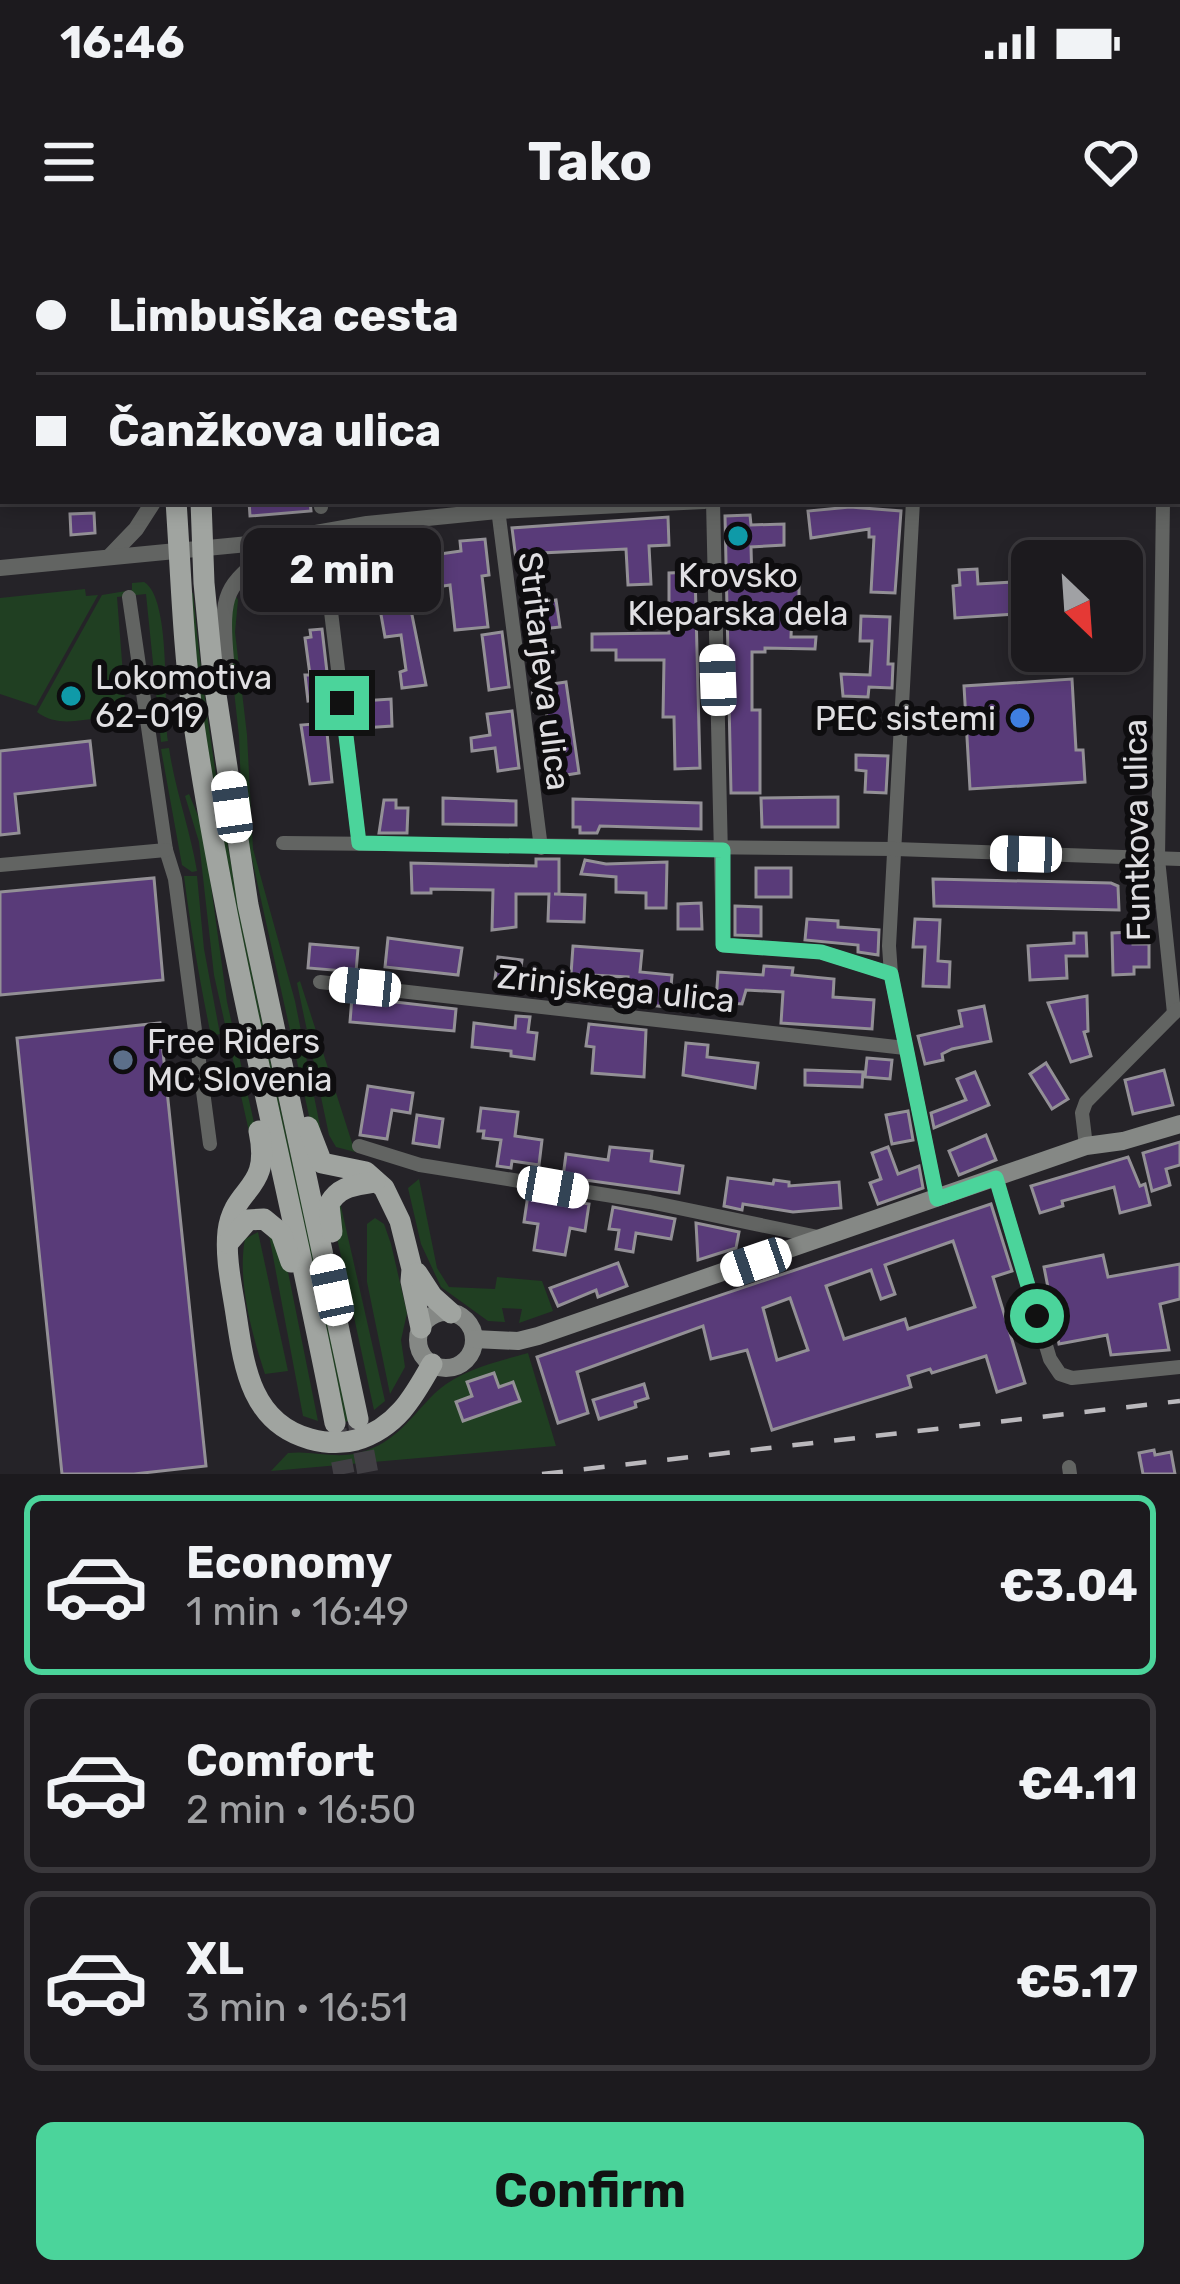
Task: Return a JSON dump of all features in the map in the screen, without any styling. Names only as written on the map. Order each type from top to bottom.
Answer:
[{"type":"main road","points":[[176,504],[193,717],[225,902],[271,1072],[332,1290],[346,1421],[313,1309],[271,1072],[213,675],[201,504]]},
{"type":"main road","points":[[271,1072],[301,1100],[322,1163],[366,1172],[393,1203],[419,1304],[421,1352],[432,1364],[458,1366],[468,1357],[474,1339],[467,1322],[451,1312],[412,1269]]},
{"type":"main road","points":[[271,1072],[253,1100],[264,1153],[262,1171],[231,1216],[228,1244],[244,1366],[254,1395],[266,1413],[297,1436],[347,1442],[370,1436],[410,1403],[432,1364]]},
{"type":"main road","points":[[474,1339],[499,1342],[538,1336],[1086,1146],[1180,1124]]},
{"type":"main road","points":[[332,1290],[337,1255],[329,1204],[342,1189],[375,1182]]},
{"type":"main road","points":[[228,1244],[248,1220],[259,1218],[274,1225],[287,1248],[295,1282],[313,1309]]},
{"type":"main road","points":[[421,1328],[433,1316],[451,1312]]},
{"type":"street","points":[[111,556],[152,504]]},
{"type":"street","points":[[0,568],[287,538],[497,506],[582,504]]},
{"type":"street","points":[[709,504],[723,945],[821,952],[891,974]]},
{"type":"street","points":[[913,504],[891,974],[937,1199]]},
{"type":"street","name":"Funtkova ulica","points":[[1163,504],[1158,859],[1177,1010]]},
{"type":"street","name":"Stritarjeva ulica","points":[[497,506],[541,848]]},
{"type":"street","points":[[213,675],[226,660],[223,607],[231,584],[287,538]]},
{"type":"street","points":[[326,562],[359,843]]},
{"type":"street","points":[[129,597],[166,850],[175,878],[210,1144]]},
{"type":"street","points":[[283,843],[895,849],[1180,859]]},
{"type":"street","points":[[0,865],[166,850]]},
{"type":"street","name":"Zrinjskega ulica","points":[[320,982],[905,1048]]},
{"type":"street","points":[[1086,1146],[1082,1113],[1086,1102],[1177,1010]]},
{"type":"street","points":[[359,1146],[420,1165],[650,1202],[826,1239]]},
{"type":"street","points":[[996,1178],[1050,1359],[1060,1374],[1072,1378],[1180,1367]]},
{"type":"green space","points":[[144,582],[153,592],[163,631],[168,741],[161,742],[146,594],[117,597],[126,713],[113,714],[110,701],[104,702],[101,718],[60,721],[37,712],[102,595],[132,590],[132,583]]},
{"type":"green space","points":[[85,589],[86,596],[98,595],[36,706],[0,694],[0,598]]},
{"type":"green space","points":[[187,593],[193,593],[220,802],[259,1009],[349,1421],[343,1422],[254,1006],[206,749]]},
{"type":"green space","points":[[234,593],[253,849],[295,1001],[321,1131],[310,1120],[242,814],[228,636]]},
{"type":"green space","points":[[169,748],[197,871],[182,865],[161,749]]},
{"type":"green space","points":[[189,794],[203,828],[227,1002],[259,1145],[252,1145],[214,975],[199,842],[185,796]]},
{"type":"green space","points":[[184,876],[197,876],[220,1034],[211,1036],[196,956]]},
{"type":"green space","points":[[300,981],[355,1152],[336,1147],[329,1135]]},
{"type":"green space","points":[[419,1179],[437,1268],[449,1287],[495,1289],[497,1277],[542,1281],[553,1311],[519,1323],[522,1309],[502,1308],[505,1322],[488,1321],[441,1287],[421,1244],[408,1188]]},
{"type":"green space","points":[[340,1202],[385,1401],[374,1410],[334,1224]]},
{"type":"green space","points":[[375,1218],[384,1224],[391,1244],[407,1313],[401,1340],[405,1367],[390,1394],[367,1282],[367,1224]]},
{"type":"green space","points":[[258,1232],[288,1371],[265,1374],[251,1325],[243,1255],[245,1239]]},
{"type":"green space","points":[[269,1235],[284,1252],[318,1421],[303,1416]]},
{"type":"green space","points":[[528,1353],[556,1446],[271,1471],[288,1453],[343,1455],[374,1448],[455,1379]]},
{"type":"building","points":[[249,504],[310,504],[311,511],[250,516]]},
{"type":"building","points":[[850,507],[901,511],[895,593],[871,592],[874,537],[869,537],[869,529],[811,538],[808,511]]},
{"type":"building","points":[[94,513],[95,533],[71,535],[70,514]]},
{"type":"building","points":[[750,515],[751,525],[784,524],[784,545],[751,547],[752,583],[799,583],[799,609],[792,609],[791,637],[816,637],[815,649],[752,652],[752,710],[760,710],[760,793],[731,793],[725,516]]},
{"type":"building","points":[[668,517],[669,545],[649,546],[651,584],[628,585],[626,549],[541,553],[542,564],[517,567],[512,528]]},
{"type":"building","points":[[485,539],[489,575],[482,576],[488,627],[455,630],[450,585],[410,591],[407,571],[391,573],[388,549],[432,543],[433,555],[461,551],[460,541]]},
{"type":"building","points":[[977,569],[978,584],[1011,582],[1011,614],[955,618],[953,586],[960,585],[959,570]]},
{"type":"building","points":[[695,572],[700,768],[675,769],[674,717],[663,717],[664,660],[616,660],[616,650],[592,650],[592,634],[669,633],[669,573]]},
{"type":"building","points":[[556,600],[560,627],[533,630],[529,604]]},
{"type":"building","points":[[410,605],[426,685],[402,688],[400,672],[406,670],[401,635],[385,637],[380,609]]},
{"type":"building","points":[[861,616],[890,617],[892,688],[869,687],[868,697],[843,696],[841,674],[870,675],[872,641],[860,641]]},
{"type":"building","points":[[322,629],[330,698],[308,701],[305,638],[311,637],[310,630]]},
{"type":"building","points":[[502,632],[509,687],[489,690],[482,635]]},
{"type":"building","name":"PEC sistemi","points":[[1072,679],[1076,750],[1083,750],[1085,782],[970,789],[964,686]]},
{"type":"building","points":[[566,682],[579,773],[554,777],[546,710],[535,712],[532,687]]},
{"type":"building","points":[[391,699],[392,726],[363,728],[362,701]]},
{"type":"building","points":[[512,711],[519,768],[498,771],[495,748],[472,751],[471,738],[490,735],[487,714]]},
{"type":"building","points":[[326,723],[332,782],[310,784],[301,725]]},
{"type":"building","points":[[90,741],[95,785],[15,794],[19,833],[0,835],[0,751]]},
{"type":"building","points":[[856,755],[888,756],[886,793],[865,792],[866,771],[856,770]]},
{"type":"building","points":[[838,797],[838,827],[762,827],[761,798]]},
{"type":"building","points":[[443,798],[516,801],[516,825],[443,824]]},
{"type":"building","points":[[573,799],[701,803],[701,829],[600,826],[597,833],[580,833],[580,827],[573,827]]},
{"type":"building","points":[[384,800],[396,800],[396,808],[408,808],[407,833],[379,833]]},
{"type":"building","points":[[536,859],[559,859],[559,894],[554,894],[585,895],[584,922],[548,921],[549,894],[516,894],[516,927],[492,930],[493,890],[412,893],[411,863],[536,866]]},
{"type":"building","points":[[585,860],[667,862],[666,908],[646,908],[646,893],[616,892],[616,877],[581,874]]},
{"type":"building","points":[[756,868],[791,868],[791,897],[756,897]]},
{"type":"building","points":[[154,878],[163,980],[0,995],[0,892]]},
{"type":"building","points":[[933,879],[1111,883],[1118,886],[1119,910],[934,906]]},
{"type":"building","points":[[701,903],[702,929],[678,929],[678,904]]},
{"type":"building","points":[[735,906],[761,907],[761,936],[735,935]]},
{"type":"building","points":[[807,919],[879,930],[878,955],[858,952],[858,945],[805,940]]},
{"type":"building","points":[[915,919],[940,920],[938,961],[950,962],[949,987],[923,986],[925,947],[913,947]]},
{"type":"building","points":[[1133,932],[1133,944],[1149,944],[1149,967],[1113,975],[1112,933]]},
{"type":"building","points":[[1074,933],[1086,933],[1087,956],[1066,956],[1067,978],[1030,980],[1028,946],[1074,943]]},
{"type":"building","points":[[388,938],[462,948],[458,975],[385,967]]},
{"type":"building","points":[[310,944],[358,948],[356,972],[308,968]]},
{"type":"building","points":[[573,946],[642,951],[640,972],[672,975],[671,987],[709,991],[707,1012],[625,1002],[628,977],[571,974]]},
{"type":"building","points":[[498,957],[522,960],[519,982],[495,979]]},
{"type":"building","points":[[764,966],[793,968],[792,975],[834,979],[833,997],[874,1000],[872,1029],[781,1023],[783,992],[746,990],[742,1004],[716,1002],[718,972],[763,975]]},
{"type":"building","points":[[539,974],[563,977],[561,995],[537,993]]},
{"type":"building","points":[[1087,996],[1088,1031],[1084,1032],[1091,1056],[1071,1062],[1048,1003]]},
{"type":"building","points":[[352,997],[456,1009],[454,1031],[350,1022]]},
{"type":"building","points":[[984,1006],[991,1041],[952,1049],[942,1054],[943,1060],[925,1064],[918,1036],[962,1026],[959,1011]]},
{"type":"building","points":[[516,1016],[530,1017],[528,1032],[537,1033],[534,1059],[472,1047],[474,1023],[515,1028]]},
{"type":"building","points":[[160,1023],[206,1466],[134,1474],[62,1474],[17,1038]]},
{"type":"building","points":[[589,1024],[646,1030],[644,1077],[592,1073],[594,1047],[586,1046]]},
{"type":"building","points":[[686,1043],[708,1045],[707,1057],[758,1063],[755,1088],[683,1075]]},
{"type":"building","points":[[867,1058],[892,1060],[890,1079],[865,1077]]},
{"type":"building","points":[[1046,1063],[1068,1099],[1052,1109],[1030,1074]]},
{"type":"building","points":[[805,1070],[863,1072],[862,1087],[805,1085]]},
{"type":"building","points":[[1164,1070],[1173,1105],[1133,1114],[1125,1080]]},
{"type":"building","points":[[975,1072],[989,1105],[934,1128],[931,1113],[966,1100],[957,1079]]},
{"type":"building","points":[[368,1086],[413,1093],[410,1113],[392,1110],[387,1139],[360,1135]]},
{"type":"building","points":[[481,1108],[518,1112],[515,1136],[542,1140],[539,1165],[512,1161],[511,1168],[497,1166],[501,1140],[483,1138],[484,1131],[478,1131]]},
{"type":"building","points":[[908,1111],[913,1140],[892,1144],[886,1115]]},
{"type":"building","points":[[417,1115],[443,1119],[439,1147],[413,1143]]},
{"type":"building","points":[[986,1135],[996,1160],[959,1175],[949,1151]]},
{"type":"building","points":[[1180,1142],[1180,1165],[1166,1169],[1170,1185],[1152,1191],[1143,1153]]},
{"type":"building","points":[[610,1147],[652,1151],[651,1161],[683,1166],[679,1193],[563,1177],[566,1154],[608,1160]]},
{"type":"building","points":[[888,1147],[898,1174],[919,1166],[923,1188],[878,1204],[870,1183],[881,1179],[872,1153]]},
{"type":"building","points":[[1128,1157],[1140,1186],[1145,1184],[1150,1205],[1120,1213],[1114,1187],[1062,1201],[1063,1206],[1040,1213],[1031,1186]]},
{"type":"building","points":[[728,1178],[773,1184],[774,1180],[789,1182],[789,1186],[839,1182],[841,1208],[793,1212],[743,1204],[742,1210],[724,1206]]},
{"type":"building","points":[[528,1195],[589,1204],[585,1231],[570,1228],[565,1255],[534,1250],[538,1224],[524,1222]]},
{"type":"building","points":[[991,1204],[1012,1271],[993,1277],[1025,1383],[997,1392],[986,1356],[908,1376],[911,1387],[772,1430],[747,1350],[711,1359],[703,1326],[577,1372],[588,1413],[558,1423],[537,1357]],"holes":[[[953,1241],[975,1307],[908,1329],[905,1319],[844,1339],[826,1286],[871,1270],[881,1299],[895,1294],[885,1265]],[[790,1298],[808,1350],[777,1360],[763,1308]]]},
{"type":"building","points":[[613,1207],[675,1219],[671,1239],[636,1233],[633,1252],[616,1249],[619,1230],[609,1229]]},
{"type":"building","points":[[696,1223],[739,1232],[736,1248],[698,1260]]},
{"type":"building","points":[[1103,1255],[1108,1277],[1180,1264],[1180,1299],[1160,1304],[1169,1350],[1111,1355],[1107,1335],[1059,1344],[1044,1267]]},
{"type":"building","points":[[618,1263],[627,1286],[598,1297],[596,1290],[558,1306],[550,1288]]},
{"type":"building","points":[[494,1373],[499,1387],[513,1382],[520,1401],[463,1421],[456,1402],[472,1396],[467,1382]]},
{"type":"building","points":[[644,1384],[648,1398],[599,1419],[593,1400]]},
{"type":"building","points":[[1154,1450],[1155,1455],[1171,1452],[1175,1474],[1143,1474],[1139,1453]]},
{"type":"tunnel","points":[[358,1421],[368,1474]]},
{"type":"tunnel","points":[[336,1430],[344,1474]]},
{"type":"railway","points":[[542,1474],[1180,1401]]},
{"type":"place","name":"Krovsko Kleparska dela","points":[[738,536]]},
{"type":"place","name":"Lokomotiva 62-019","points":[[71,696]]},
{"type":"place","name":"PEC sistemi","points":[[1020,718]]},
{"type":"place","name":"Free Riders MC Slovenia","points":[[123,1060]]},
{"type":"route","points":[[342,703],[359,843],[723,850],[723,945],[821,952],[891,974],[937,1199],[996,1178],[1037,1316]]}]
